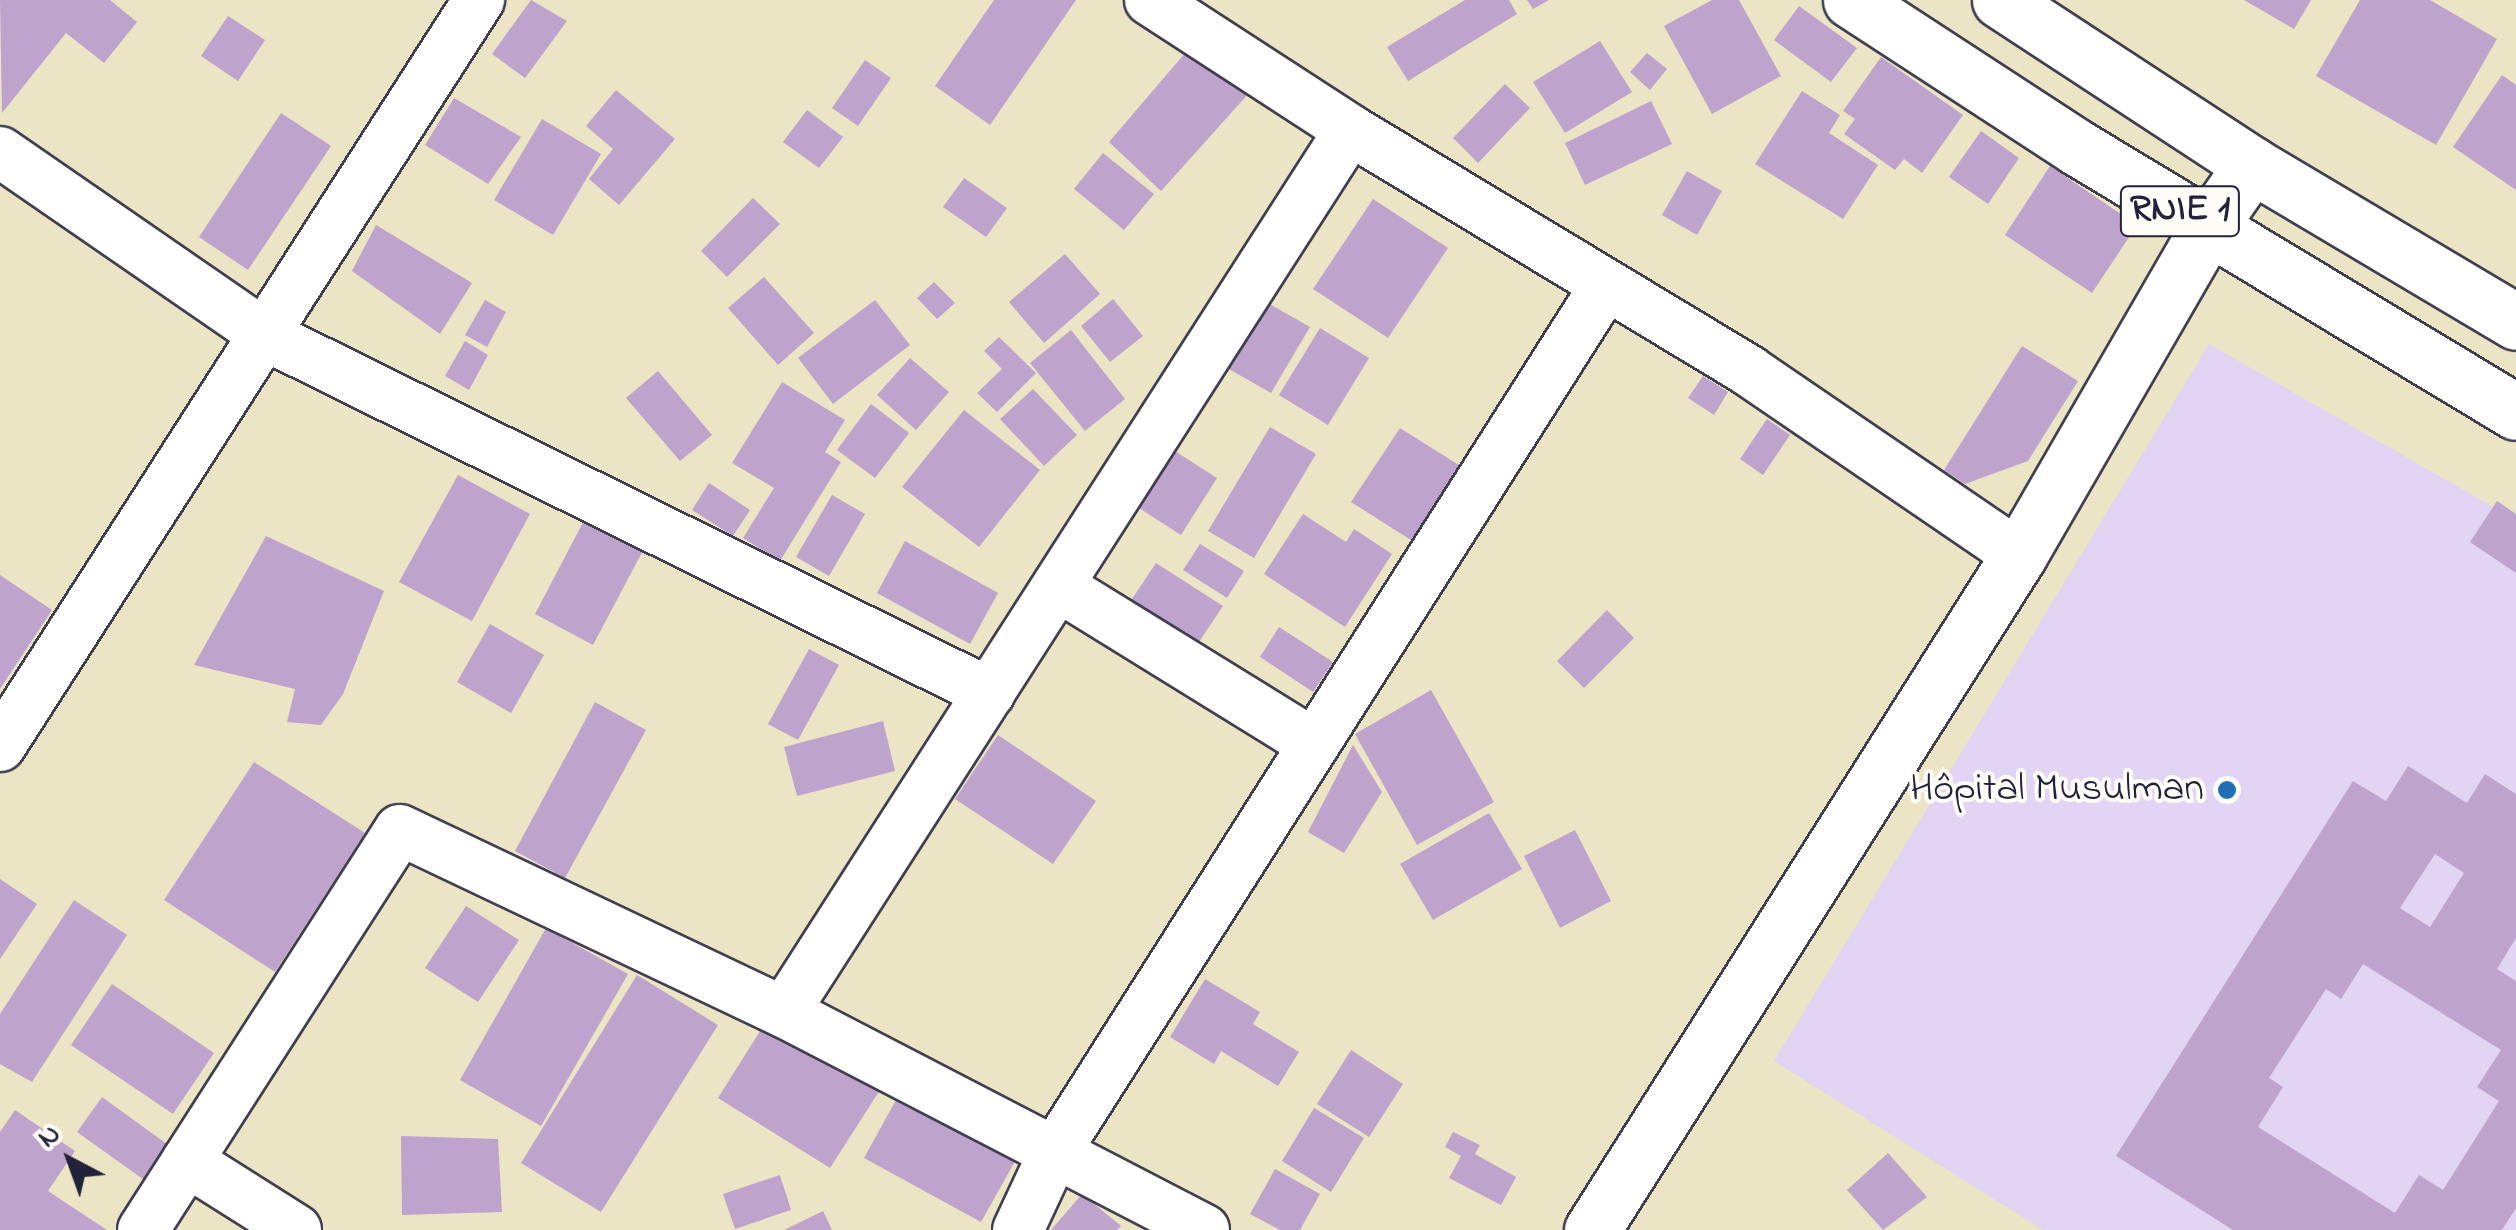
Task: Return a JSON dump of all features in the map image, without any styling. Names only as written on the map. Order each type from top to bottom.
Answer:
[{"type":"main road","name":"RNIE 1","points":[[1851,0],[2208,228],[2516,412]]},
{"type":"main road","name":"RNIE 1","points":[[2000,0],[2252,165],[2516,322]]},
{"type":"main road","points":[[1592,1230],[2019,555],[2208,228],[2252,165]]},
{"type":"street","points":[[0,746],[480,0]]},
{"type":"street","points":[[1150,0],[1350,130],[1750,371],[2019,555]]},
{"type":"street","points":[[784,1012],[1350,130]]},
{"type":"street","points":[[0,152],[264,336],[989,693]]},
{"type":"street","points":[[1018,1230],[1053,1155],[1606,286]]},
{"type":"street","points":[[1058,586],[1314,744]]},
{"type":"street","points":[[142,1230],[400,830],[784,1012],[1204,1230]]},
{"type":"street","points":[[187,1162],[296,1230]]},
{"type":"shaded area","name":"Hôpital Musulman","points":[[2209,344],[2516,520],[2516,1230],[2043,1230],[1774,1061]]},
{"type":"building","points":[[0,0],[110,0],[137,22],[104,63],[66,33],[2,113]]},
{"type":"building","points":[[531,0],[567,21],[525,78],[492,54]]},
{"type":"building","points":[[994,0],[1076,0],[990,125],[935,86]]},
{"type":"building","points":[[1465,0],[1509,0],[1517,14],[1408,81],[1387,47]]},
{"type":"building","points":[[1527,0],[1549,0],[1533,9]]},
{"type":"building","points":[[1712,0],[1739,0],[1781,76],[1712,114],[1664,26]]},
{"type":"building","points":[[2244,0],[2311,0],[2294,29]]},
{"type":"building","points":[[2360,0],[2430,0],[2497,39],[2436,145],[2316,76]]},
{"type":"building","points":[[1799,6],[1857,48],[1831,82],[1774,40]]},
{"type":"building","points":[[228,16],[265,40],[238,81],[201,56]]},
{"type":"building","points":[[1600,41],[1632,92],[1565,133],[1533,82]]},
{"type":"building","points":[[1192,45],[1250,92],[1161,191],[1109,142]]},
{"type":"building","points":[[1647,53],[1667,69],[1650,90],[1630,72]]},
{"type":"building","points":[[1881,57],[1963,115],[1922,173],[1904,159],[1895,170],[1844,134],[1855,119],[1843,111]]},
{"type":"building","points":[[865,60],[891,78],[858,126],[832,108]]},
{"type":"building","points":[[2502,75],[2516,85],[2516,190],[2453,147]]},
{"type":"building","points":[[1505,84],[1530,108],[1478,163],[1453,138]]},
{"type":"building","points":[[616,90],[675,139],[619,205],[589,179],[613,149],[586,126]]},
{"type":"building","points":[[1802,91],[1840,115],[1829,133],[1878,165],[1843,219],[1755,164]]},
{"type":"building","points":[[454,98],[521,137],[488,184],[425,145]]},
{"type":"building","points":[[1651,101],[1672,144],[1585,185],[1565,143]]},
{"type":"building","points":[[807,110],[843,137],[819,168],[783,142]]},
{"type":"building","points":[[281,113],[331,146],[248,270],[199,237]]},
{"type":"building","points":[[542,119],[601,154],[553,235],[494,200]]},
{"type":"building","points":[[1981,131],[2019,158],[1988,204],[1949,177]]},
{"type":"building","points":[[1103,153],[1154,194],[1124,230],[1074,189]]},
{"type":"building","points":[[2050,166],[2137,225],[2092,293],[2005,235]]},
{"type":"building","points":[[1687,171],[1722,191],[1697,235],[1662,215]]},
{"type":"building","points":[[964,178],[1007,208],[986,237],[943,207]]},
{"type":"building","points":[[753,198],[780,224],[727,277],[701,251]]},
{"type":"building","points":[[1373,199],[1448,248],[1388,338],[1313,289]]},
{"type":"building","points":[[376,225],[472,283],[440,334],[352,271]]},
{"type":"building","points":[[1065,254],[1100,294],[1044,343],[1009,302]]},
{"type":"building","points":[[764,277],[814,333],[778,365],[728,308]]},
{"type":"building","points":[[934,282],[955,303],[937,319],[917,298]]},
{"type":"building","points":[[1113,299],[1143,336],[1110,362],[1081,326]]},
{"type":"building","points":[[485,300],[506,312],[487,347],[465,335]]},
{"type":"building","points":[[875,300],[910,345],[833,404],[798,358]]},
{"type":"building","points":[[1266,302],[1310,327],[1271,393],[1227,368]]},
{"type":"building","points":[[1320,328],[1369,358],[1328,425],[1279,395]]},
{"type":"building","points":[[1071,330],[1125,399],[1085,431],[1030,363]]},
{"type":"building","points":[[999,337],[1036,373],[997,412],[977,393],[1002,369],[984,351]]},
{"type":"building","points":[[465,341],[488,355],[469,390],[445,376]]},
{"type":"building","points":[[2022,346],[2078,381],[2028,461],[1965,484],[1944,470]]},
{"type":"building","points":[[910,358],[949,392],[916,430],[877,395]]},
{"type":"building","points":[[658,371],[712,435],[680,461],[626,398]]},
{"type":"building","points":[[1703,376],[1728,392],[1714,415],[1688,398]]},
{"type":"building","points":[[782,382],[845,420],[825,452],[841,462],[780,561],[743,538],[774,488],[732,463]]},
{"type":"building","points":[[1033,389],[1077,435],[1044,466],[1000,419]]},
{"type":"building","points":[[871,404],[909,433],[875,478],[837,450]]},
{"type":"building","points":[[964,410],[1040,470],[979,547],[902,487]]},
{"type":"building","points":[[1767,419],[1790,435],[1763,475],[1740,459]]},
{"type":"building","points":[[1270,427],[1316,454],[1254,558],[1208,531]]},
{"type":"building","points":[[1400,428],[1462,467],[1414,542],[1351,502]]},
{"type":"building","points":[[1175,451],[1217,478],[1181,535],[1139,508]]},
{"type":"building","points":[[458,475],[530,514],[472,621],[399,582]]},
{"type":"building","points":[[709,483],[750,510],[733,536],[692,510]]},
{"type":"building","points":[[832,495],[865,514],[829,576],[796,557]]},
{"type":"building","points":[[2497,501],[2516,514],[2516,573],[2470,542]]},
{"type":"building","points":[[588,513],[647,543],[593,645],[535,614]]},
{"type":"building","points":[[1303,514],[1346,542],[1354,529],[1392,554],[1345,627],[1264,574]]},
{"type":"building","points":[[266,536],[384,591],[343,694],[321,725],[287,722],[295,689],[194,665]]},
{"type":"building","points":[[905,541],[998,593],[970,644],[877,593]]},
{"type":"building","points":[[1200,544],[1244,571],[1227,598],[1183,570]]},
{"type":"building","points":[[1156,563],[1223,606],[1195,648],[1128,605]]},
{"type":"building","points":[[0,575],[52,610],[0,689]]},
{"type":"building","points":[[1607,610],[1634,638],[1584,688],[1557,661]]},
{"type":"building","points":[[490,624],[544,655],[511,713],[457,682]]},
{"type":"building","points":[[1279,627],[1333,662],[1313,692],[1260,657]]},
{"type":"building","points":[[809,649],[839,665],[798,740],[768,724]]},
{"type":"building","points":[[1431,690],[1494,802],[1417,845],[1355,734]]},
{"type":"building","points":[[595,702],[646,730],[565,878],[515,851]]},
{"type":"building","points":[[883,721],[895,771],[797,796],[784,747]]},
{"type":"building","points":[[998,735],[1096,801],[1053,864],[955,799]]},
{"type":"building","points":[[1353,745],[1382,792],[1344,853],[1308,832]]},
{"type":"building","points":[[254,762],[365,833],[275,972],[164,900]]},
{"type":"building","points":[[2408,766],[2467,803],[2485,774],[2516,794],[2516,938],[2497,969],[2516,981],[2516,1208],[2502,1230],[2233,1230],[2116,1156],[2353,781],[2386,801]],"holes":[[[2435,854],[2464,873],[2430,927],[2400,908]],[[2363,964],[2501,1050],[2477,1087],[2499,1101],[2443,1190],[2419,1175],[2395,1213],[2258,1127],[2283,1087],[2269,1078],[2326,989],[2341,999]]]},
{"type":"building","points":[[1489,813],[1522,869],[1433,920],[1400,864]]},
{"type":"building","points":[[1575,830],[1611,901],[1560,928],[1524,856]]},
{"type":"building","points":[[0,879],[37,904],[0,959]]},
{"type":"building","points":[[74,900],[127,935],[32,1082],[0,1064],[0,1014]]},
{"type":"building","points":[[466,906],[519,940],[478,1002],[425,968]]},
{"type":"building","points":[[546,928],[628,974],[541,1126],[460,1080]]},
{"type":"building","points":[[637,975],[718,1025],[601,1212],[521,1163]]},
{"type":"building","points":[[1205,979],[1260,1012],[1253,1024],[1299,1052],[1278,1086],[1221,1051],[1214,1064],[1170,1037]]},
{"type":"building","points":[[112,984],[214,1053],[173,1114],[71,1045]]},
{"type":"building","points":[[767,1020],[880,1090],[830,1168],[718,1098]]},
{"type":"building","points":[[1351,1050],[1403,1084],[1369,1137],[1317,1104]]},
{"type":"building","points":[[901,1091],[1018,1156],[981,1222],[864,1158]]},
{"type":"building","points":[[102,1097],[171,1147],[147,1182],[77,1132]]},
{"type":"building","points":[[1314,1108],[1364,1138],[1331,1192],[1282,1161]]},
{"type":"building","points":[[15,1110],[75,1151],[48,1191],[107,1230],[0,1230],[0,1132]]},
{"type":"building","points":[[1453,1132],[1480,1145],[1475,1154],[1516,1177],[1501,1205],[1449,1178],[1461,1156],[1445,1147]]},
{"type":"building","points":[[401,1136],[498,1139],[502,1212],[402,1215]]},
{"type":"building","points":[[1888,1153],[1927,1197],[1883,1230],[1847,1190]]},
{"type":"building","points":[[1275,1169],[1320,1194],[1300,1230],[1280,1230],[1250,1214]]},
{"type":"building","points":[[780,1175],[791,1210],[735,1229],[723,1194]]},
{"type":"building","points":[[1082,1194],[1121,1226],[1117,1230],[1051,1230]]},
{"type":"building","points":[[823,1211],[832,1230],[784,1230]]},
{"type":"place","name":"Hôpital Musulman","points":[[2227,790]]}]
